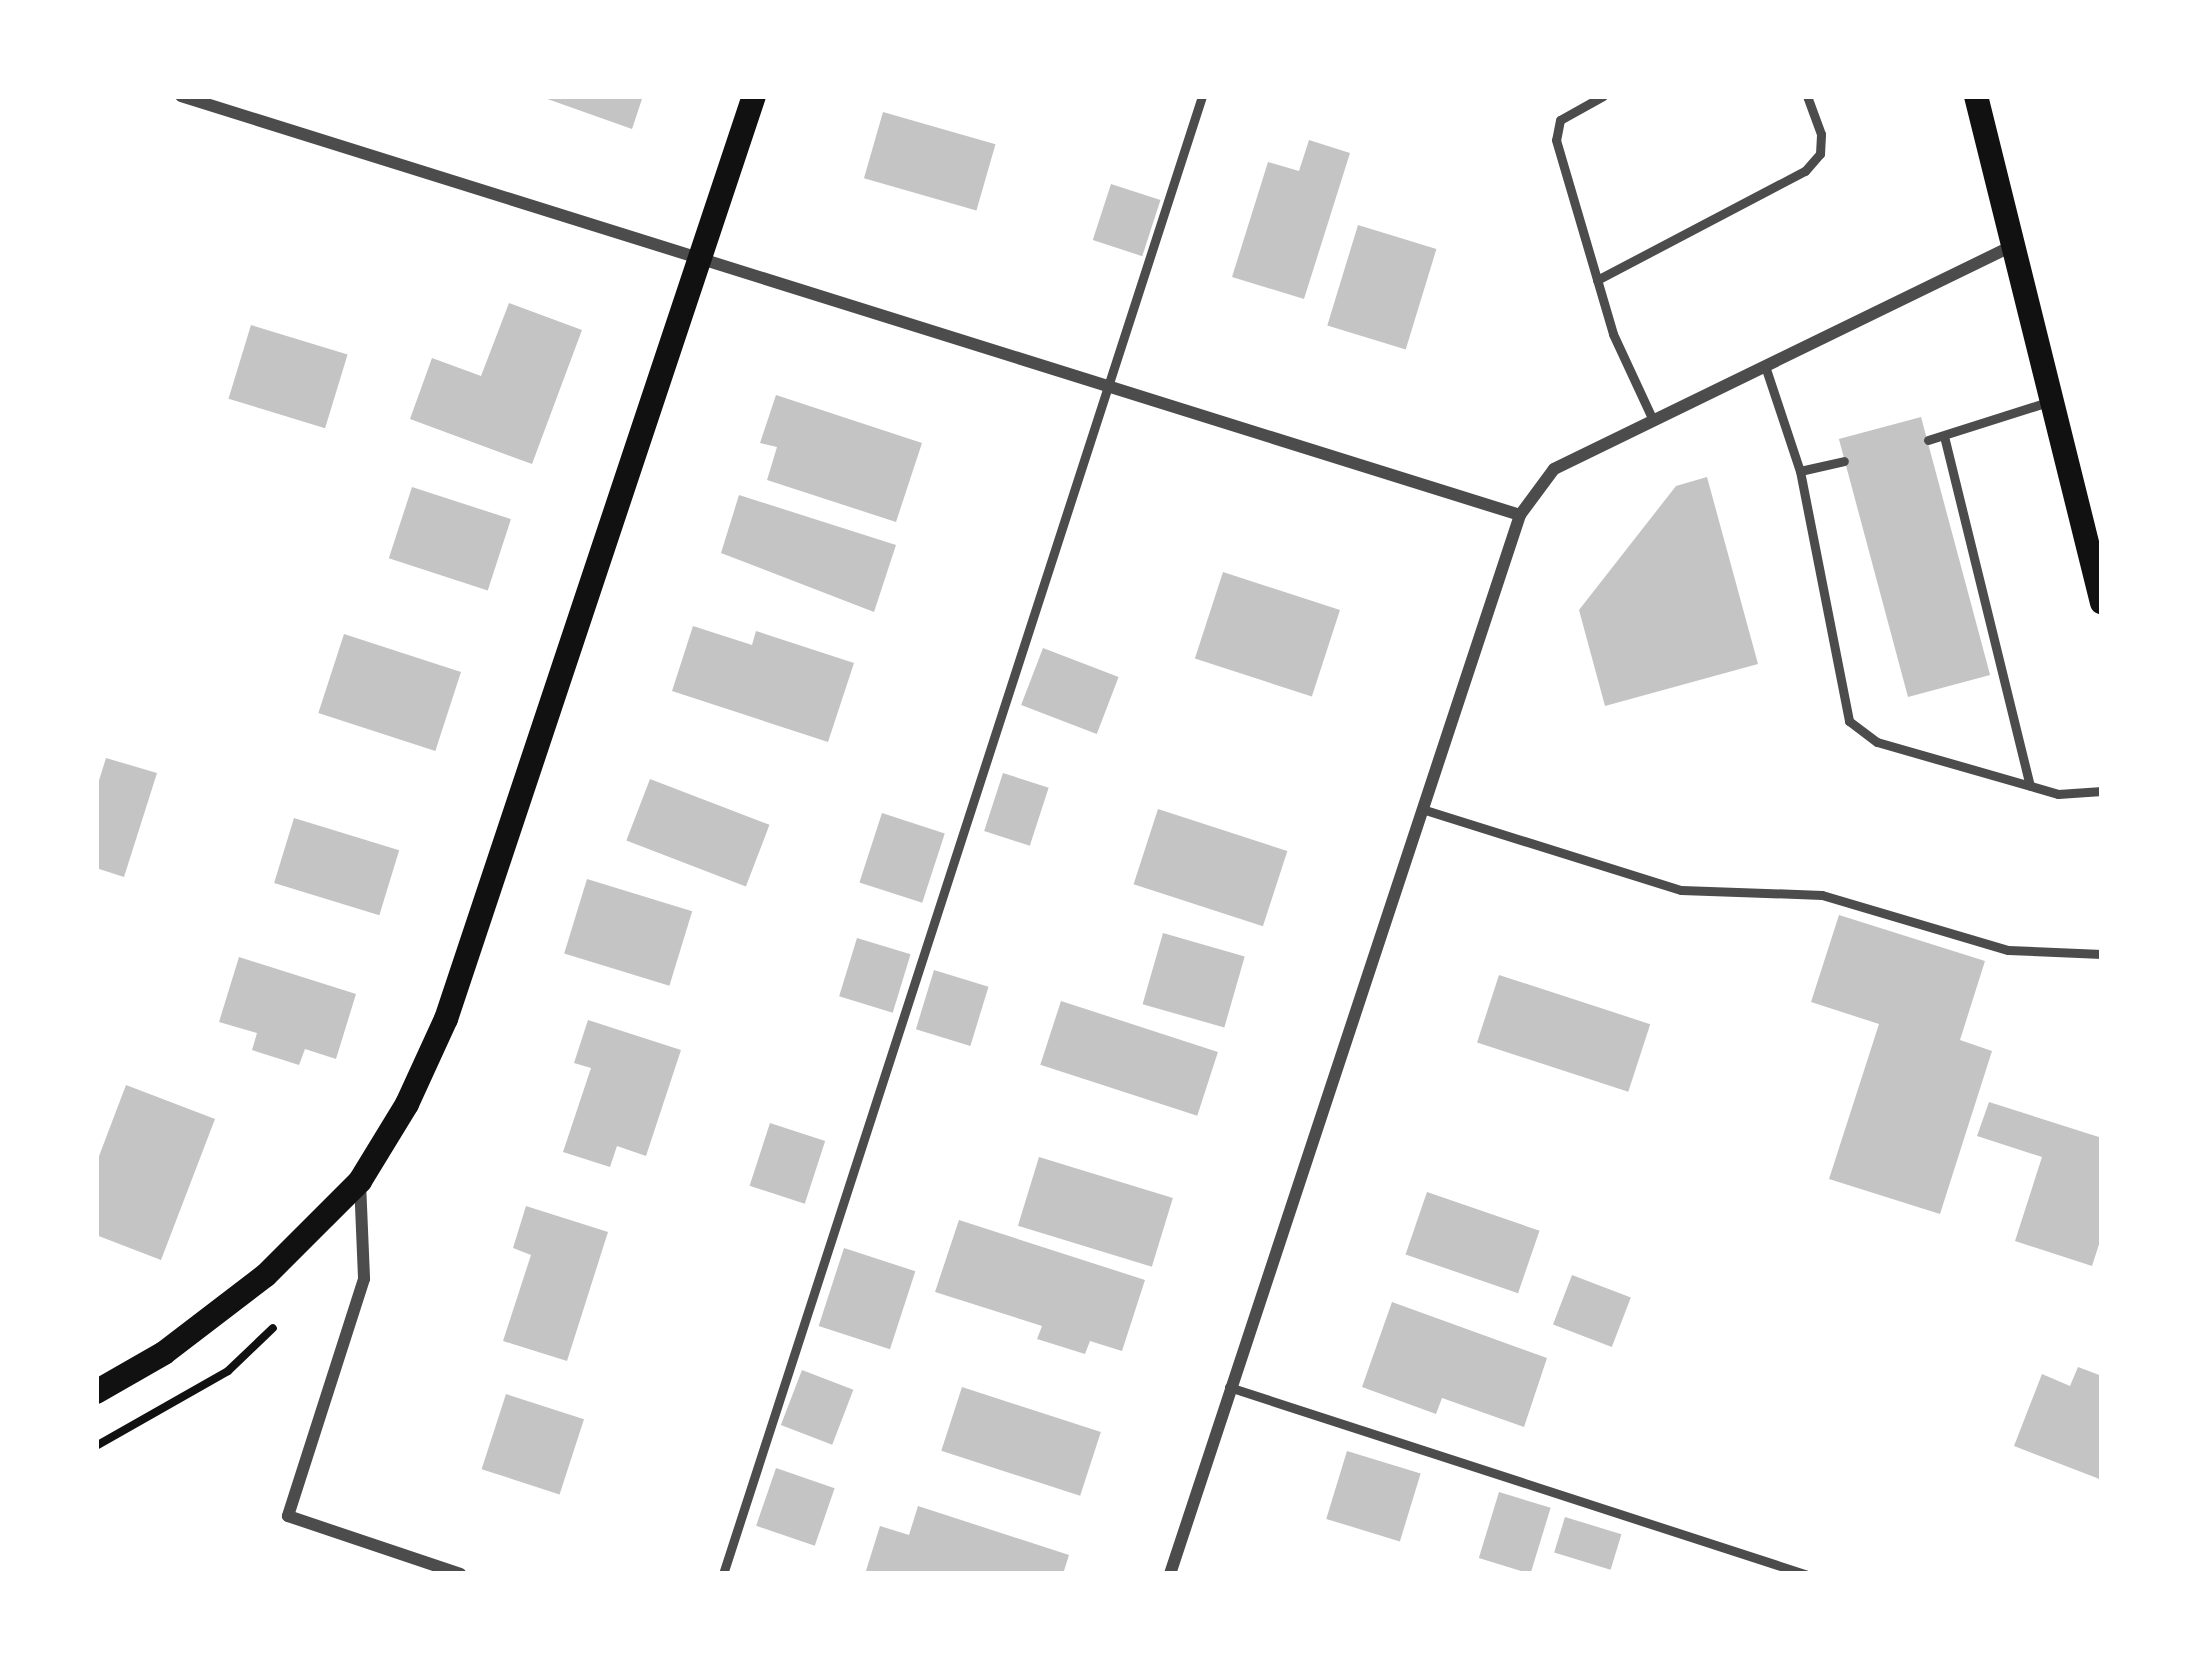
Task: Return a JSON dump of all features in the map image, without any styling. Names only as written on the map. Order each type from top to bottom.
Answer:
[{"type":"main road","points":[[96,1392],[164,1353],[266,1275],[360,1181],[446,1019],[754,96]]},
{"type":"main road","points":[[1976,96],[2051,401],[2096,553],[2102,603]]},
{"type":"street","points":[[182,96],[1520,515]]},
{"type":"street","points":[[1170,1574],[1520,515],[1555,469],[1651,416],[1766,366],[2012,246]]},
{"type":"street","points":[[360,1181],[364,1279],[288,1516],[460,1574]]},
{"type":"lane","points":[[723,1574],[891,1040],[1202,96]]},
{"type":"lane","points":[[1603,96],[1560,120],[1556,140],[1597,280],[1651,416]]},
{"type":"lane","points":[[1597,280],[1805,171],[1820,154],[1821,134],[1807,96]]},
{"type":"lane","points":[[1766,366],[1799,471],[1849,721],[1877,742],[2058,794],[2102,790]]},
{"type":"lane","points":[[1928,440],[2051,401]]},
{"type":"lane","points":[[1944,436],[2030,786]]},
{"type":"lane","points":[[1799,471],[1844,461]]},
{"type":"lane","points":[[1422,809],[1681,890],[1822,895],[2008,950],[2102,954]]},
{"type":"lane","points":[[1229,1387],[1805,1574]]},
{"type":"building","points":[[539,96],[643,96],[632,129]]},
{"type":"building","points":[[883,112],[995,144],[976,211],[864,178]]},
{"type":"building","points":[[1309,140],[1350,153],[1304,299],[1232,277],[1268,162],[1299,171]]},
{"type":"building","points":[[1111,184],[1160,200],[1142,256],[1093,240]]},
{"type":"building","points":[[1358,225],[1436,249],[1406,349],[1327,325]]},
{"type":"building","points":[[509,303],[582,330],[532,464],[410,419],[432,358],[481,376]]},
{"type":"building","points":[[251,325],[348,355],[325,428],[228,399]]},
{"type":"building","points":[[776,395],[922,443],[896,522],[767,480],[777,447],[760,443]]},
{"type":"building","points":[[1921,417],[1990,675],[1908,697],[1839,439]]},
{"type":"building","points":[[1707,477],[1758,664],[1605,706],[1579,610],[1676,486]]},
{"type":"building","points":[[412,487],[511,519],[488,590],[389,558]]},
{"type":"building","points":[[739,495],[896,545],[874,612],[721,553]]},
{"type":"building","points":[[1223,572],[1340,610],[1312,697],[1195,659]]},
{"type":"building","points":[[693,626],[752,645],[756,631],[854,663],[828,742],[672,691]]},
{"type":"building","points":[[344,634],[461,672],[435,751],[318,713]]},
{"type":"building","points":[[1043,648],[1119,677],[1097,734],[1021,705]]},
{"type":"building","points":[[106,758],[157,773],[124,877],[96,868],[96,790]]},
{"type":"building","points":[[1003,773],[1049,788],[1030,846],[984,831]]},
{"type":"building","points":[[650,779],[769,825],[746,886],[626,841]]},
{"type":"building","points":[[1158,809],[1287,851],[1263,926],[1134,884]]},
{"type":"building","points":[[882,813],[945,833],[922,903],[859,882]]},
{"type":"building","points":[[294,818],[399,850],[379,915],[274,883]]},
{"type":"building","points":[[587,879],[692,911],[669,986],[564,954]]},
{"type":"building","points":[[1839,915],[1985,961],[1960,1040],[1992,1051],[1940,1214],[1829,1179],[1879,1024],[1811,1002]]},
{"type":"building","points":[[1163,933],[1245,956],[1224,1028],[1143,1004]]},
{"type":"building","points":[[857,938],[911,954],[893,1013],[839,996]]},
{"type":"building","points":[[239,957],[356,994],[336,1059],[305,1049],[299,1065],[252,1050],[257,1033],[219,1022]]},
{"type":"building","points":[[934,970],[989,987],[970,1046],[916,1029]]},
{"type":"building","points":[[1499,975],[1650,1024],[1628,1092],[1477,1043]]},
{"type":"building","points":[[1061,1001],[1218,1052],[1197,1116],[1040,1065]]},
{"type":"building","points":[[588,1020],[681,1050],[646,1156],[617,1146],[610,1167],[563,1152],[591,1068],[574,1063]]},
{"type":"building","points":[[126,1085],[215,1119],[161,1260],[96,1235],[96,1164]]},
{"type":"building","points":[[1989,1102],[2102,1138],[2102,1235],[2092,1266],[2015,1241],[2042,1157],[1977,1136]]},
{"type":"building","points":[[770,1123],[825,1141],[805,1204],[750,1186]]},
{"type":"building","points":[[1039,1157],[1173,1198],[1152,1267],[1018,1226]]},
{"type":"building","points":[[1427,1192],[1540,1231],[1518,1293],[1406,1254]]},
{"type":"building","points":[[526,1206],[608,1232],[567,1361],[503,1341],[531,1255],[513,1248]]},
{"type":"building","points":[[959,1220],[1145,1280],[1122,1351],[1090,1341],[1085,1354],[1037,1339],[1042,1326],[935,1292]]},
{"type":"building","points":[[844,1248],[915,1271],[890,1349],[819,1326]]},
{"type":"building","points":[[1572,1275],[1631,1298],[1612,1347],[1553,1324]]},
{"type":"building","points":[[1392,1302],[1547,1358],[1524,1427],[1442,1398],[1436,1414],[1362,1387]]},
{"type":"building","points":[[2078,1367],[2102,1376],[2102,1480],[2014,1446],[2042,1374],[2070,1386]]},
{"type":"building","points":[[802,1370],[853,1390],[832,1445],[781,1425]]},
{"type":"building","points":[[962,1387],[1101,1432],[1080,1496],[941,1451]]},
{"type":"building","points":[[506,1394],[584,1419],[560,1494],[482,1469]]},
{"type":"building","points":[[1347,1451],[1421,1474],[1400,1541],[1326,1519]]},
{"type":"building","points":[[776,1468],[835,1488],[815,1546],[756,1526]]},
{"type":"building","points":[[1499,1492],[1551,1508],[1530,1574],[1479,1558]]},
{"type":"building","points":[[918,1506],[1069,1555],[1063,1574],[865,1574],[880,1526],[909,1535]]},
{"type":"building","points":[[1565,1517],[1621,1534],[1611,1570],[1554,1552]]}]
